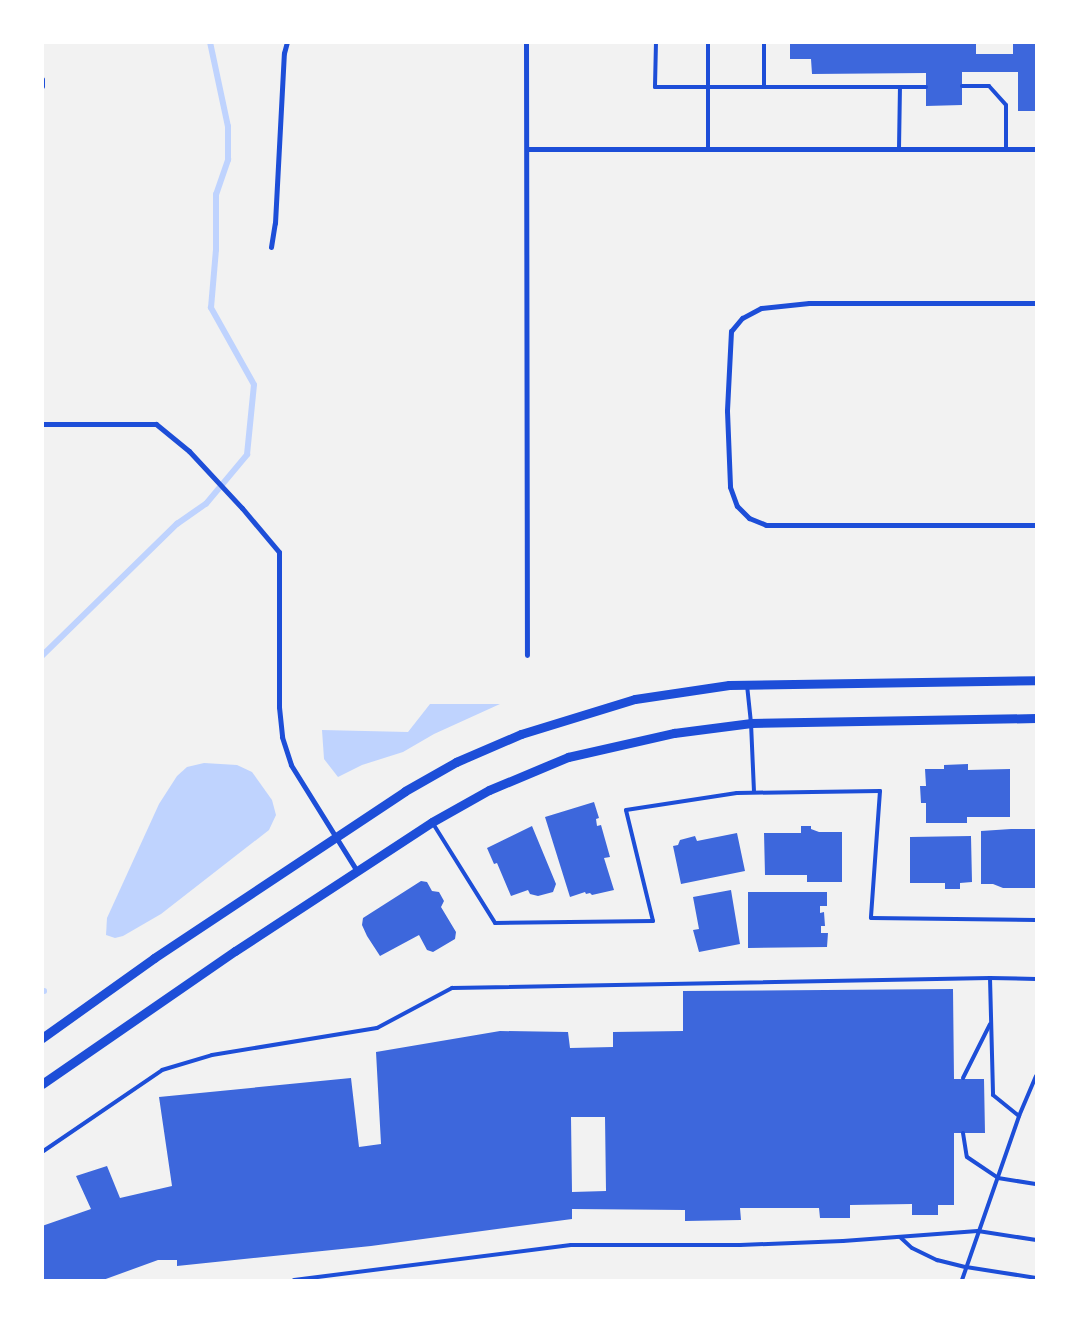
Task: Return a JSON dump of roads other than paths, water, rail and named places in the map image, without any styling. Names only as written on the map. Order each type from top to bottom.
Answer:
[{"type":"street","points":[[272,247],[279,162],[284,53],[287,42]]},
{"type":"street","points":[[526,42],[528,149],[527,655]]},
{"type":"street","points":[[42,79],[42,86]]},
{"type":"street","points":[[528,149],[1036,148]]},
{"type":"street","points":[[1036,303],[809,303],[762,308],[742,318],[731,331],[727,411],[730,487],[737,506],[749,518],[766,525],[1036,525]]},
{"type":"street","points":[[42,424],[156,424],[189,451],[242,508],[279,552],[279,707],[282,737],[291,765],[358,871]]},
{"type":"street","points":[[42,1038],[154,958],[405,791],[439,771],[521,734],[635,699],[729,685],[1036,680]]},
{"type":"street","points":[[42,1084],[235,951],[432,822],[489,790],[568,757],[674,733],[751,723],[1036,718]]},
{"type":"lane","points":[[656,42],[655,87],[926,87]]},
{"type":"lane","points":[[708,42],[708,149]]},
{"type":"lane","points":[[764,42],[764,87]]},
{"type":"lane","points":[[962,86],[989,86],[1006,105],[1006,148]]},
{"type":"lane","points":[[899,149],[900,87]]},
{"type":"lane","points":[[746,684],[751,723],[754,792]]},
{"type":"lane","points":[[432,822],[495,923],[653,921],[626,810],[737,793],[880,791],[871,918],[1036,920]]},
{"type":"lane","points":[[990,978],[993,1095],[1019,1116]]},
{"type":"lane","points":[[42,1152],[162,1070],[212,1055],[377,1028],[452,988],[990,978],[1036,979]]},
{"type":"lane","points":[[963,1078],[991,1022]]},
{"type":"lane","points":[[962,1280],[1019,1116],[1036,1076]]},
{"type":"lane","points":[[963,1133],[967,1157],[998,1178],[1036,1184]]},
{"type":"lane","points":[[294,1280],[571,1245],[740,1245],[978,1231],[1036,1240]]},
{"type":"lane","points":[[900,1237],[912,1248],[937,1260],[966,1267],[1036,1278]]},
{"type":"lane","points":[[1023,1280],[1028,1278]]},
{"type":"water","points":[[430,704],[500,704],[434,734],[403,752],[362,765],[338,777],[324,759],[322,730],[408,732]]},
{"type":"water","points":[[204,763],[237,765],[252,772],[272,800],[276,815],[269,830],[161,914],[123,936],[115,938],[106,935],[107,918],[159,804],[177,776],[187,767]]},
{"type":"waterway","points":[[42,656],[177,524],[206,504],[247,455],[254,385],[211,308],[216,250],[216,195],[228,160],[228,127],[210,42]]}]
